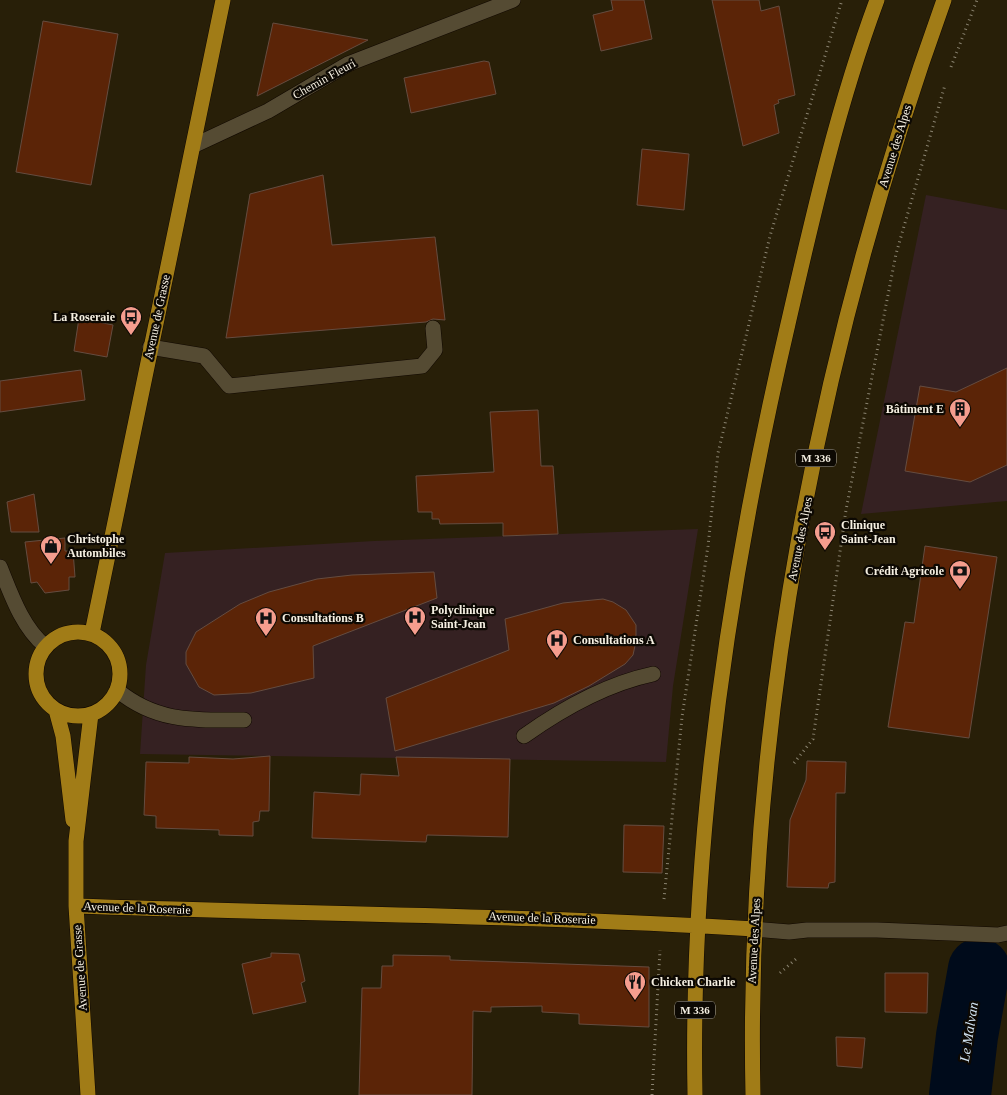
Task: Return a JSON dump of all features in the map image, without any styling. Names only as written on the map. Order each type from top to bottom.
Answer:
[{"type":"main road","name":"Avenue de Grasse","points":[[92,634],[223,0]]},
{"type":"main road","name":"M 336","points":[[695,1095],[695,983],[698,926],[719,706],[747,513],[769,404],[816,205],[856,57],[877,0]]},
{"type":"main road","name":"Avenue des Alpes","points":[[752,1095],[751,1012],[754,929],[774,712],[792,580],[842,336],[866,242],[910,94],[944,0]]},
{"type":"main road","points":[[82,631],[92,634],[110,646],[117,656],[120,667],[117,690],[107,705],[91,714],[79,716],[56,710],[48,704],[37,686],[36,665],[45,646],[53,639],[67,633],[82,631]]},
{"type":"main road","name":"Avenue de Grasse","points":[[56,710],[63,736],[76,842]]},
{"type":"main road","name":"Avenue de Grasse","points":[[88,1095],[76,906],[76,842],[91,714]]},
{"type":"main road","name":"Avenue de la Roseraie","points":[[76,906],[293,914],[518,916],[754,929]]},
{"type":"street","name":"Chemin Fleuri","points":[[194,145],[268,111],[348,64],[513,0]]},
{"type":"street","points":[[150,346],[204,356],[229,386],[422,366],[435,350],[434,328]]},
{"type":"street","points":[[0,567],[15,603],[34,637],[45,646]]},
{"type":"street","points":[[524,736],[544,722],[584,700],[628,679],[653,674]]},
{"type":"street","points":[[117,690],[132,702],[156,714],[185,720],[244,720]]},
{"type":"street","name":"Avenue de la Roseraie","points":[[754,929],[789,932],[807,930],[878,930],[998,935],[1007,933]]},
{"type":"path","points":[[950,69],[977,0]]},
{"type":"path","points":[[789,770],[813,739],[846,510],[896,254],[947,78]]},
{"type":"path","points":[[777,981],[779,974],[800,956],[806,945],[807,930]]},
{"type":"shaded area","points":[[926,195],[1007,210],[1007,501],[861,514]]},
{"type":"shaded area","name":"Polyclinique Saint-Jean","points":[[698,529],[673,686],[666,762],[140,754],[146,665],[165,553],[374,541]]},
{"type":"building","points":[[611,0],[644,0],[652,39],[601,51],[593,15],[613,10]]},
{"type":"building","points":[[712,0],[759,0],[761,11],[779,6],[795,95],[778,100],[779,103],[774,105],[779,133],[743,146]]},
{"type":"building","points":[[43,21],[118,34],[91,185],[16,172]]},
{"type":"building","points":[[273,23],[368,40],[257,96]]},
{"type":"building","points":[[484,61],[489,62],[496,94],[411,113],[404,78]]},
{"type":"building","points":[[642,149],[689,154],[684,210],[637,205]]},
{"type":"building","points":[[323,175],[332,245],[435,237],[445,320],[433,319],[426,322],[226,338],[250,194]]},
{"type":"building","points":[[79,318],[113,325],[107,357],[74,351]]},
{"type":"building","name":"Bâtiment E","points":[[1007,368],[1007,465],[970,482],[905,471],[920,386],[956,392]]},
{"type":"building","points":[[81,370],[85,400],[0,412],[0,381]]},
{"type":"building","points":[[538,410],[541,466],[553,466],[558,534],[503,536],[503,523],[440,524],[439,519],[432,519],[432,512],[418,512],[416,476],[494,472],[490,412]]},
{"type":"building","points":[[34,494],[39,532],[11,532],[7,502]]},
{"type":"building","name":"Christophe Autombiles","points":[[65,538],[65,551],[73,551],[75,577],[69,577],[69,590],[45,593],[37,582],[31,583],[25,542]]},
{"type":"building","points":[[925,546],[997,557],[969,738],[888,727],[905,622],[914,623]]},
{"type":"building","name":"Consultations B","points":[[434,572],[437,598],[313,646],[314,678],[251,693],[214,695],[199,687],[186,664],[186,652],[196,632],[240,604],[269,592],[317,579],[352,575]]},
{"type":"building","name":"Consultations A","points":[[603,599],[613,602],[626,610],[636,625],[636,641],[633,655],[625,664],[589,686],[554,703],[395,751],[386,698],[509,650],[505,619],[563,603]]},
{"type":"building","points":[[270,756],[269,811],[260,811],[259,821],[253,822],[253,836],[219,835],[219,830],[156,828],[156,816],[144,815],[146,762],[189,763],[189,757],[233,759]]},
{"type":"building","points":[[396,757],[510,759],[508,837],[427,835],[426,842],[312,838],[314,792],[360,795],[361,774],[399,776]]},
{"type":"building","points":[[807,761],[846,762],[845,793],[836,793],[835,882],[829,883],[828,888],[787,887],[790,820],[806,780]]},
{"type":"building","points":[[624,825],[664,826],[662,873],[623,872]]},
{"type":"building","points":[[271,953],[299,954],[305,981],[301,983],[306,1002],[253,1014],[242,964],[271,957]]},
{"type":"building","points":[[393,955],[450,956],[450,960],[649,967],[649,1027],[579,1024],[579,1014],[542,1012],[542,1006],[491,1007],[491,1012],[473,1011],[472,1095],[359,1095],[362,988],[381,988],[382,966],[393,966]]},
{"type":"building","points":[[885,973],[928,973],[927,1013],[885,1012]]},
{"type":"building","points":[[836,1037],[865,1038],[862,1068],[837,1066]]},
{"type":"waterway","name":"Le Malvan","points":[[960,1095],[967,1036],[979,969]]},
{"type":"place","name":"La Roseraie","points":[[131,336]]},
{"type":"place","name":"Bâtiment E","points":[[960,428]]},
{"type":"place","name":"Clinique Saint-Jean","points":[[825,551]]},
{"type":"place","name":"Christophe Autombiles","points":[[51,565]]},
{"type":"place","name":"Crédit Agricole","points":[[960,590]]},
{"type":"place","name":"Polyclinique Saint-Jean","points":[[415,636]]},
{"type":"place","name":"Consultations B","points":[[266,637]]},
{"type":"place","name":"Consultations A","points":[[557,659]]},
{"type":"place","name":"Chicken Charlie","points":[[635,1001]]}]
